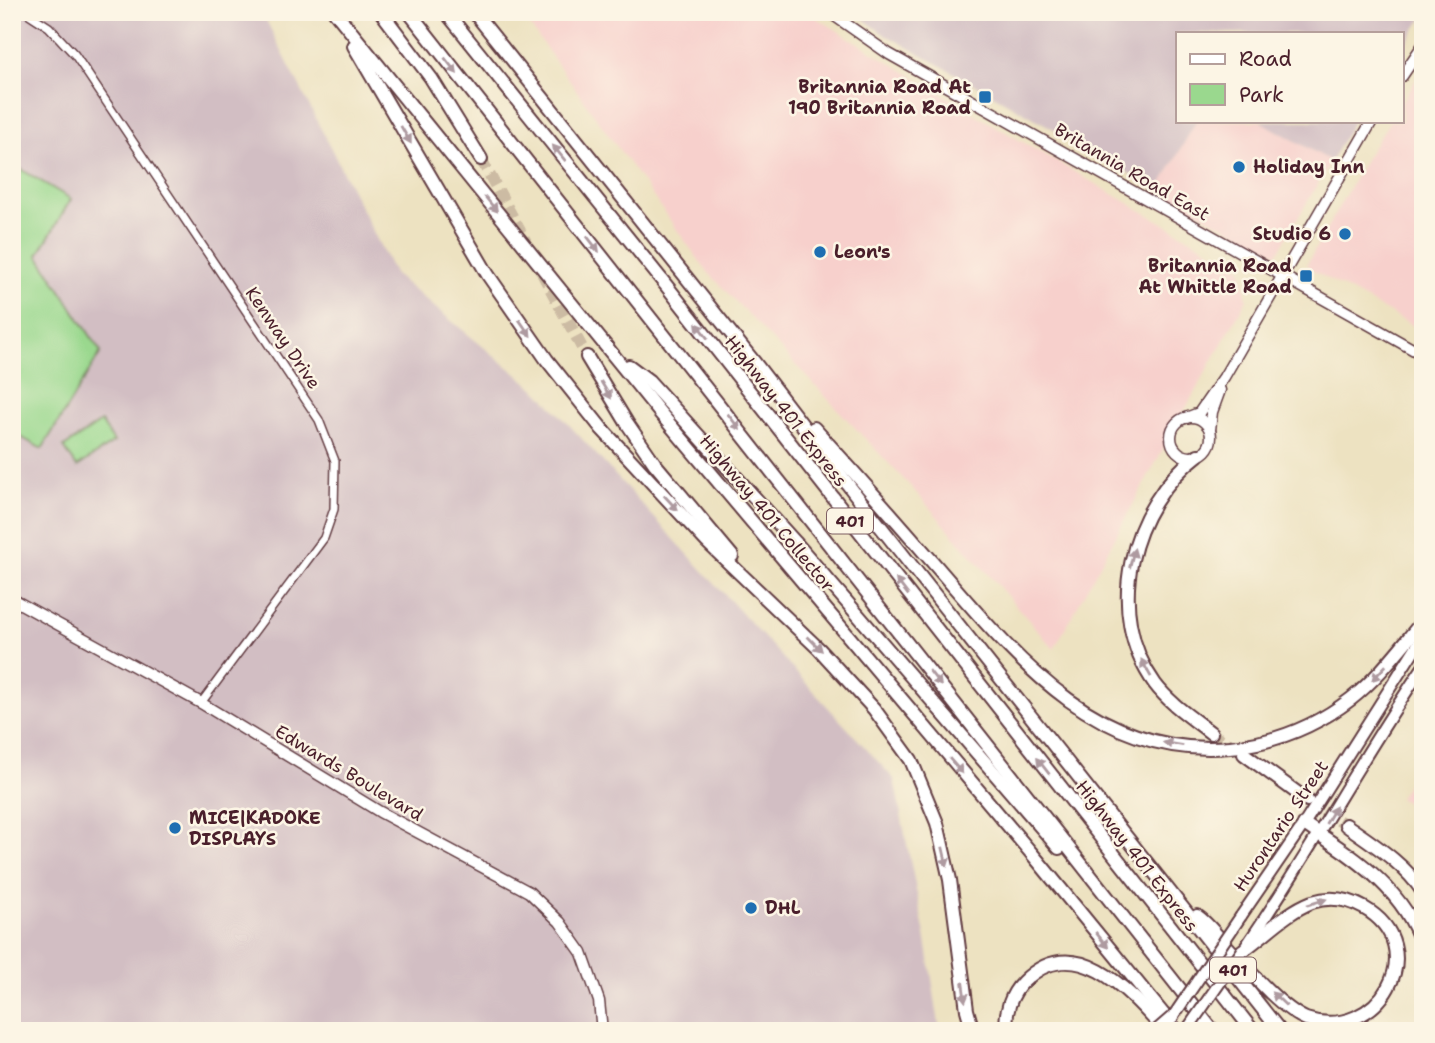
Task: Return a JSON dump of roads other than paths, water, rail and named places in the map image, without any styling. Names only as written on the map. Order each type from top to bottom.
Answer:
[{"type":"highway","name":"Highway 401 Collector","points":[[335,12],[670,425],[1175,1025]]},
{"type":"highway","points":[[335,12],[488,275],[547,360],[611,438],[707,542],[819,649],[874,709],[911,760],[937,823],[943,846],[967,1010],[973,1031]]},
{"type":"highway","points":[[381,12],[431,78],[481,159]]},
{"type":"highway","name":"401","points":[[409,12],[1213,1031]]},
{"type":"highway","name":"Highway 401 Express","points":[[446,12],[669,289],[1253,1031]]},
{"type":"highway","name":"401","points":[[474,12],[754,362],[869,512],[1280,1031]]},
{"type":"highway","points":[[615,356],[649,381],[786,532],[1146,946]]},
{"type":"highway","points":[[587,357],[655,464],[766,597]]},
{"type":"highway","points":[[754,362],[958,591],[1036,674],[1080,709],[1120,730],[1163,743],[1199,747],[1240,746],[1284,735],[1318,721],[1357,694],[1385,667],[1423,621]]},
{"type":"highway","points":[[1198,455],[1170,480],[1138,538],[1129,571],[1128,605],[1135,643],[1147,671],[1172,702],[1212,733]]},
{"type":"highway","points":[[1244,754],[1307,800]]},
{"type":"highway","points":[[1304,824],[1387,885],[1402,904],[1423,947]]},
{"type":"highway","points":[[1346,825],[1378,848],[1423,892]]},
{"type":"highway","points":[[1185,910],[1201,918],[1268,989],[1293,1013],[1307,1020],[1324,1025],[1342,1025],[1363,1017],[1380,1004],[1394,979],[1394,947],[1389,934],[1370,912],[1355,903],[1328,899],[1312,902],[1257,936],[1242,951]]},
{"type":"highway","points":[[1007,1031],[1007,1010],[1017,988],[1042,967],[1076,962],[1097,969],[1113,979],[1164,1031]]},
{"type":"highway","points":[[1157,1031],[1175,1025]]},
{"type":"main road","name":"Hurontario Street","points":[[1164,1031],[1175,1025],[1241,916],[1304,824],[1423,636]]},
{"type":"main road","name":"Hurontario Street","points":[[1257,936],[1388,718],[1423,667]]},
{"type":"main road","points":[[1186,1031],[1242,951]]},
{"type":"street","name":"Kenway Drive","points":[[26,12],[49,27],[75,55],[319,420],[335,461],[334,509],[324,538],[201,703]]},
{"type":"street","name":"Britannia Road East","points":[[829,12],[889,54],[1423,355]]},
{"type":"street","points":[[1404,73],[1423,45]]},
{"type":"street","points":[[1224,377],[1212,412],[1209,447],[1192,457],[1181,454],[1173,443],[1173,429],[1176,424],[1199,412],[1224,377],[1371,122]]},
{"type":"street","points":[[1186,418],[1201,419],[1210,430]]},
{"type":"street","name":"Edwards Boulevard","points":[[12,599],[201,703],[380,812],[529,892],[560,922],[582,953],[599,1000],[602,1031]]},
{"type":"tunnel","points":[[481,159],[526,242]]},
{"type":"tunnel","points":[[542,273],[587,357]]},
{"type":"tunnel","points":[[1211,733],[1238,750]]},
{"type":"tunnel","points":[[1308,801],[1346,825]]},
{"type":"place","name":"Britannia Road At 190 Britannia Road","points":[[985,97]]},
{"type":"place","name":"Holiday Inn","points":[[1239,167]]},
{"type":"place","name":"Studio 6","points":[[1345,234]]},
{"type":"place","name":"Leon's","points":[[820,252]]},
{"type":"place","name":"Britannia Road At Whittle Road","points":[[1306,276]]},
{"type":"place","name":"MICE|KADOKE DISPLAYS","points":[[175,828]]},
{"type":"place","name":"DHL","points":[[751,908]]}]
